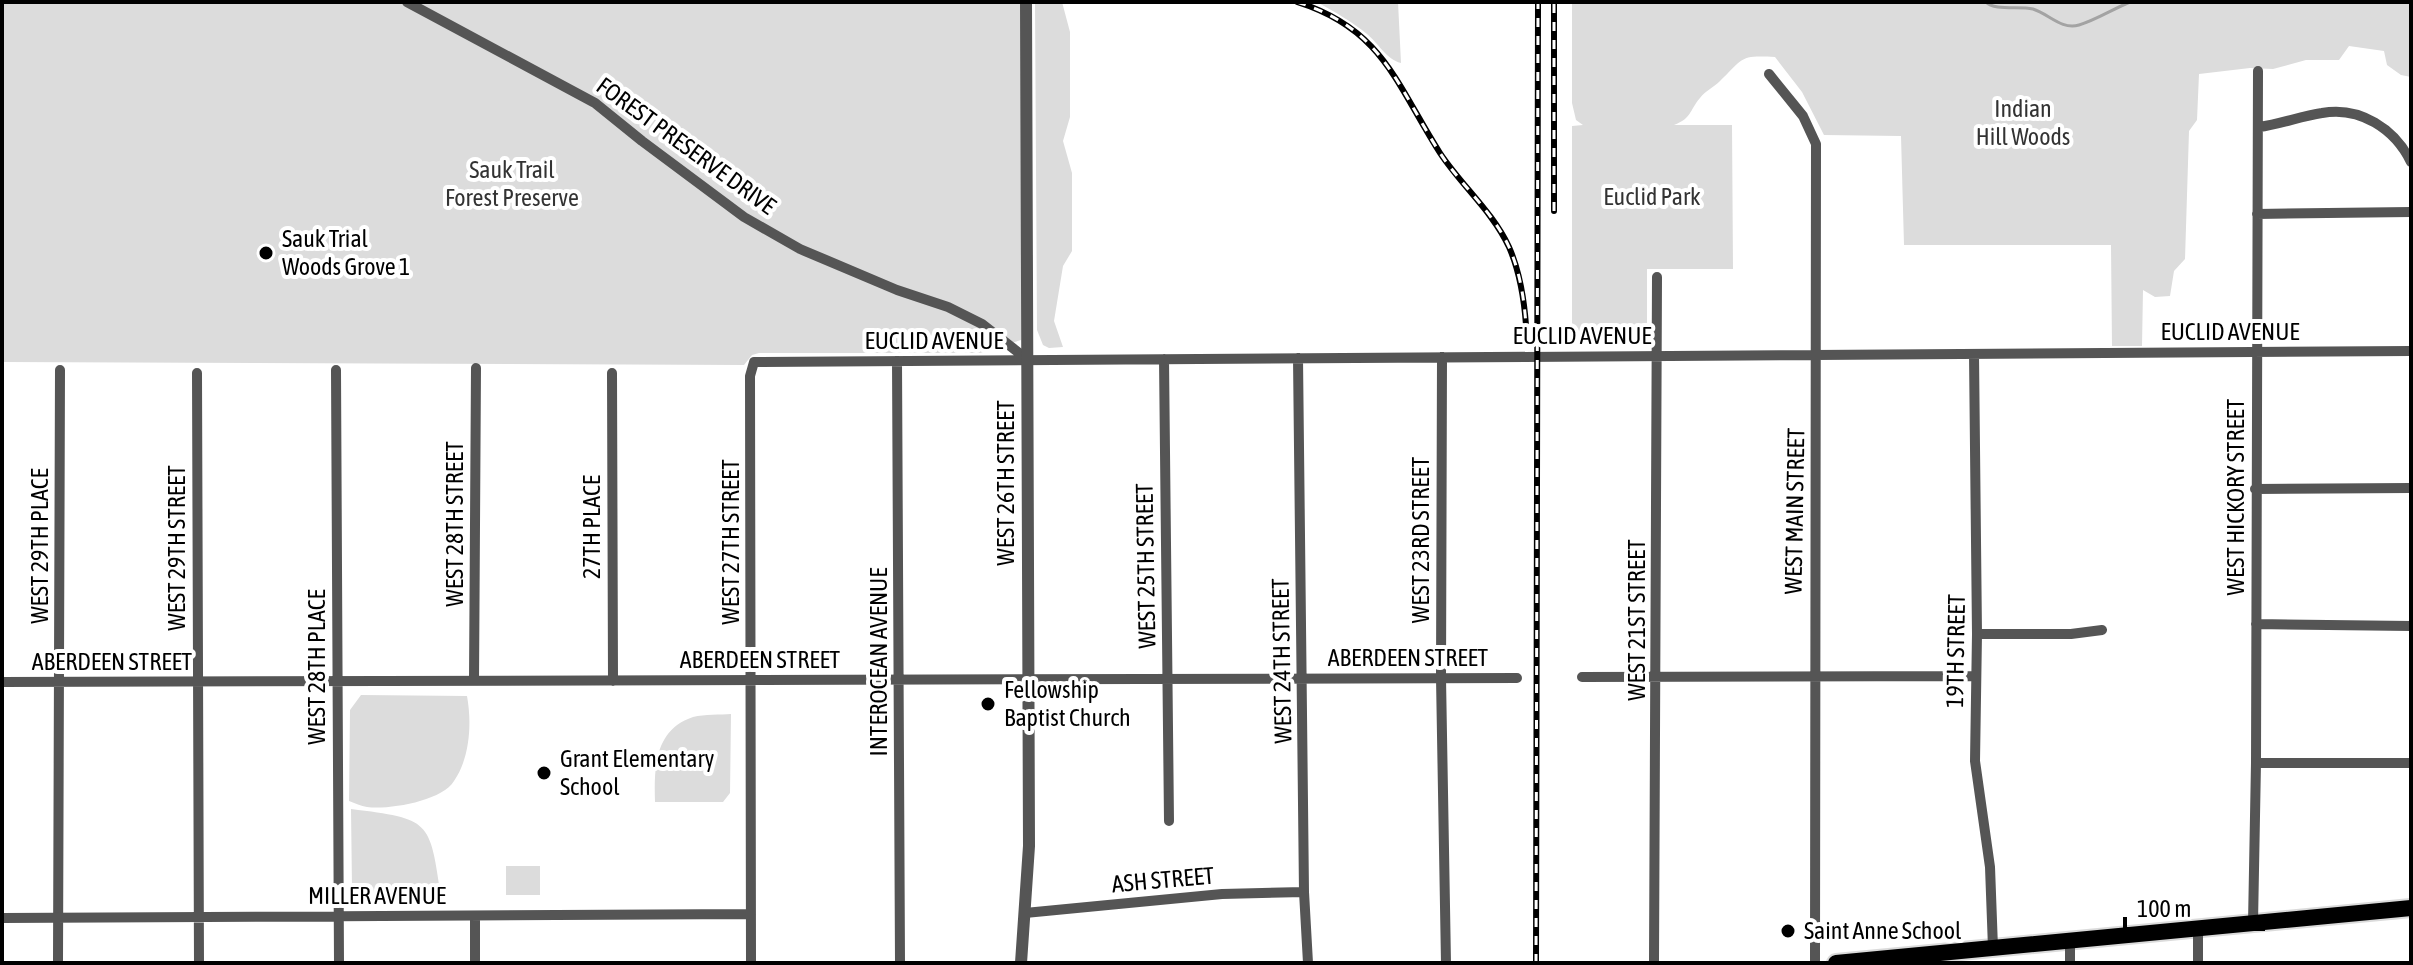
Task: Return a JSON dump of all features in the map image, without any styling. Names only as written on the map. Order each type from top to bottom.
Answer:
[{"type":"main road","points":[[1836,963],[1917,959],[2070,940],[2411,908]]},
{"type":"street","name":"FOREST PRESERVE DRIVE","points":[[407,2],[595,103],[744,217],[800,249],[971,319],[1028,360]]},
{"type":"street","name":"WEST 26TH STREET","points":[[1021,963],[1029,846],[1026,2]]},
{"type":"street","name":"WEST HICKORY STREET","points":[[2253,923],[2258,71]]},
{"type":"street","name":"WEST MAIN STREET","points":[[1769,74],[1803,116],[1816,144],[1815,963]]},
{"type":"street","points":[[2259,127],[2320,113],[2349,113],[2368,118],[2387,130],[2411,162]]},
{"type":"street","points":[[2257,214],[2411,212]]},
{"type":"street","name":"WEST 21ST STREET","points":[[1654,963],[1657,277]]},
{"type":"street","name":"EUCLID AVENUE","points":[[754,362],[2411,351]]},
{"type":"street","name":"19TH STREET","points":[[1974,354],[1975,761],[1990,867],[1993,948]]},
{"type":"street","name":"WEST 23RD STREET","points":[[1442,357],[1441,678],[1446,963]]},
{"type":"street","name":"WEST 24TH STREET","points":[[1298,358],[1304,892],[1308,963]]},
{"type":"street","name":"WEST 25TH STREET","points":[[1164,359],[1169,821]]},
{"type":"street","name":"INTEROCEAN AVENUE","points":[[897,361],[900,963]]},
{"type":"street","name":"WEST 27TH STREET","points":[[751,963],[750,376],[754,362]]},
{"type":"street","name":"WEST 28TH STREET","points":[[474,681],[476,368]]},
{"type":"street","name":"WEST 29TH PLACE","points":[[58,963],[60,370]]},
{"type":"street","name":"WEST 28TH PLACE","points":[[336,370],[339,963]]},
{"type":"street","name":"WEST 29TH STREET","points":[[197,373],[199,963]]},
{"type":"street","name":"27TH PLACE","points":[[612,373],[613,681]]},
{"type":"street","points":[[2255,489],[2411,488]]},
{"type":"street","points":[[2256,624],[2411,626]]},
{"type":"street","points":[[1977,634],[2084,634],[2102,630]]},
{"type":"street","points":[[1582,677],[1975,676]]},
{"type":"street","name":"ABERDEEN STREET","points":[[2,682],[1517,678]]},
{"type":"street","points":[[2256,763],[2411,763]]},
{"type":"street","name":"ASH STREET","points":[[1025,913],[1222,894],[1304,892]]},
{"type":"street","name":"MILLER AVENUE","points":[[2,918],[751,914]]},
{"type":"street","points":[[475,916],[475,963]]},
{"type":"street","points":[[2198,928],[2198,963]]},
{"type":"street","points":[[2070,940],[2070,963]]},
{"type":"green space","name":"Sauk Trail Forest Preserve","points":[[2,2],[1021,2],[1021,340],[980,353],[759,353],[752,355],[744,365],[2,362]]},
{"type":"green space","points":[[1035,2],[1062,2],[1070,32],[1070,117],[1063,141],[1072,173],[1072,251],[1063,266],[1054,321],[1063,347],[1049,348],[1043,345],[1037,330]]},
{"type":"green space","points":[[1317,2],[1398,2],[1401,63],[1387,55],[1355,25]]},
{"type":"green space","points":[[1572,2],[2411,2],[2411,77],[2401,75],[2387,65],[2384,51],[2349,46],[2339,60],[2306,60],[2273,69],[2250,68],[2199,74],[2197,120],[2189,131],[2185,259],[2174,271],[2170,296],[2155,297],[2143,290],[2142,346],[2112,346],[2111,245],[1904,245],[1901,136],[1824,135],[1802,92],[1775,57],[1748,58],[1704,93],[1687,117],[1674,125],[1732,125],[1733,269],[1647,269],[1647,333],[1572,334],[1572,126],[1583,125],[1576,120],[1572,103]]},
{"type":"green space","points":[[361,695],[467,696],[469,729],[466,751],[459,772],[448,788],[427,799],[388,807],[367,807],[349,801],[350,710]]},
{"type":"green space","points":[[731,714],[730,793],[723,802],[655,802],[656,764],[670,731],[693,717]]},
{"type":"green space","points":[[351,809],[397,816],[422,828],[433,852],[441,898],[358,897],[352,888]]},
{"type":"green space","points":[[506,866],[540,866],[540,895],[506,895]]},
{"type":"waterway","points":[[1986,2],[2001,7],[2033,9],[2073,26],[2130,2]]},
{"type":"railway","points":[[1297,2],[1326,13],[1349,27],[1384,62],[1440,153],[1502,234],[1519,276],[1526,325]]},
{"type":"railway","points":[[1536,963],[1538,2]]},
{"type":"railway","points":[[1554,2],[1554,211]]},
{"type":"place","name":"Sauk Trial Woods Grove 1","points":[[266,253]]},
{"type":"place","name":"Fellowship Baptist Church","points":[[988,704]]},
{"type":"place","name":"Grant Elementary School","points":[[544,773]]},
{"type":"place","name":"Saint Anne School","points":[[1788,931]]},
{"type":"park label","name":"Indian Hill Woods","points":[[2023,123]]},
{"type":"park label","name":"Euclid Park","points":[[1652,197]]}]
